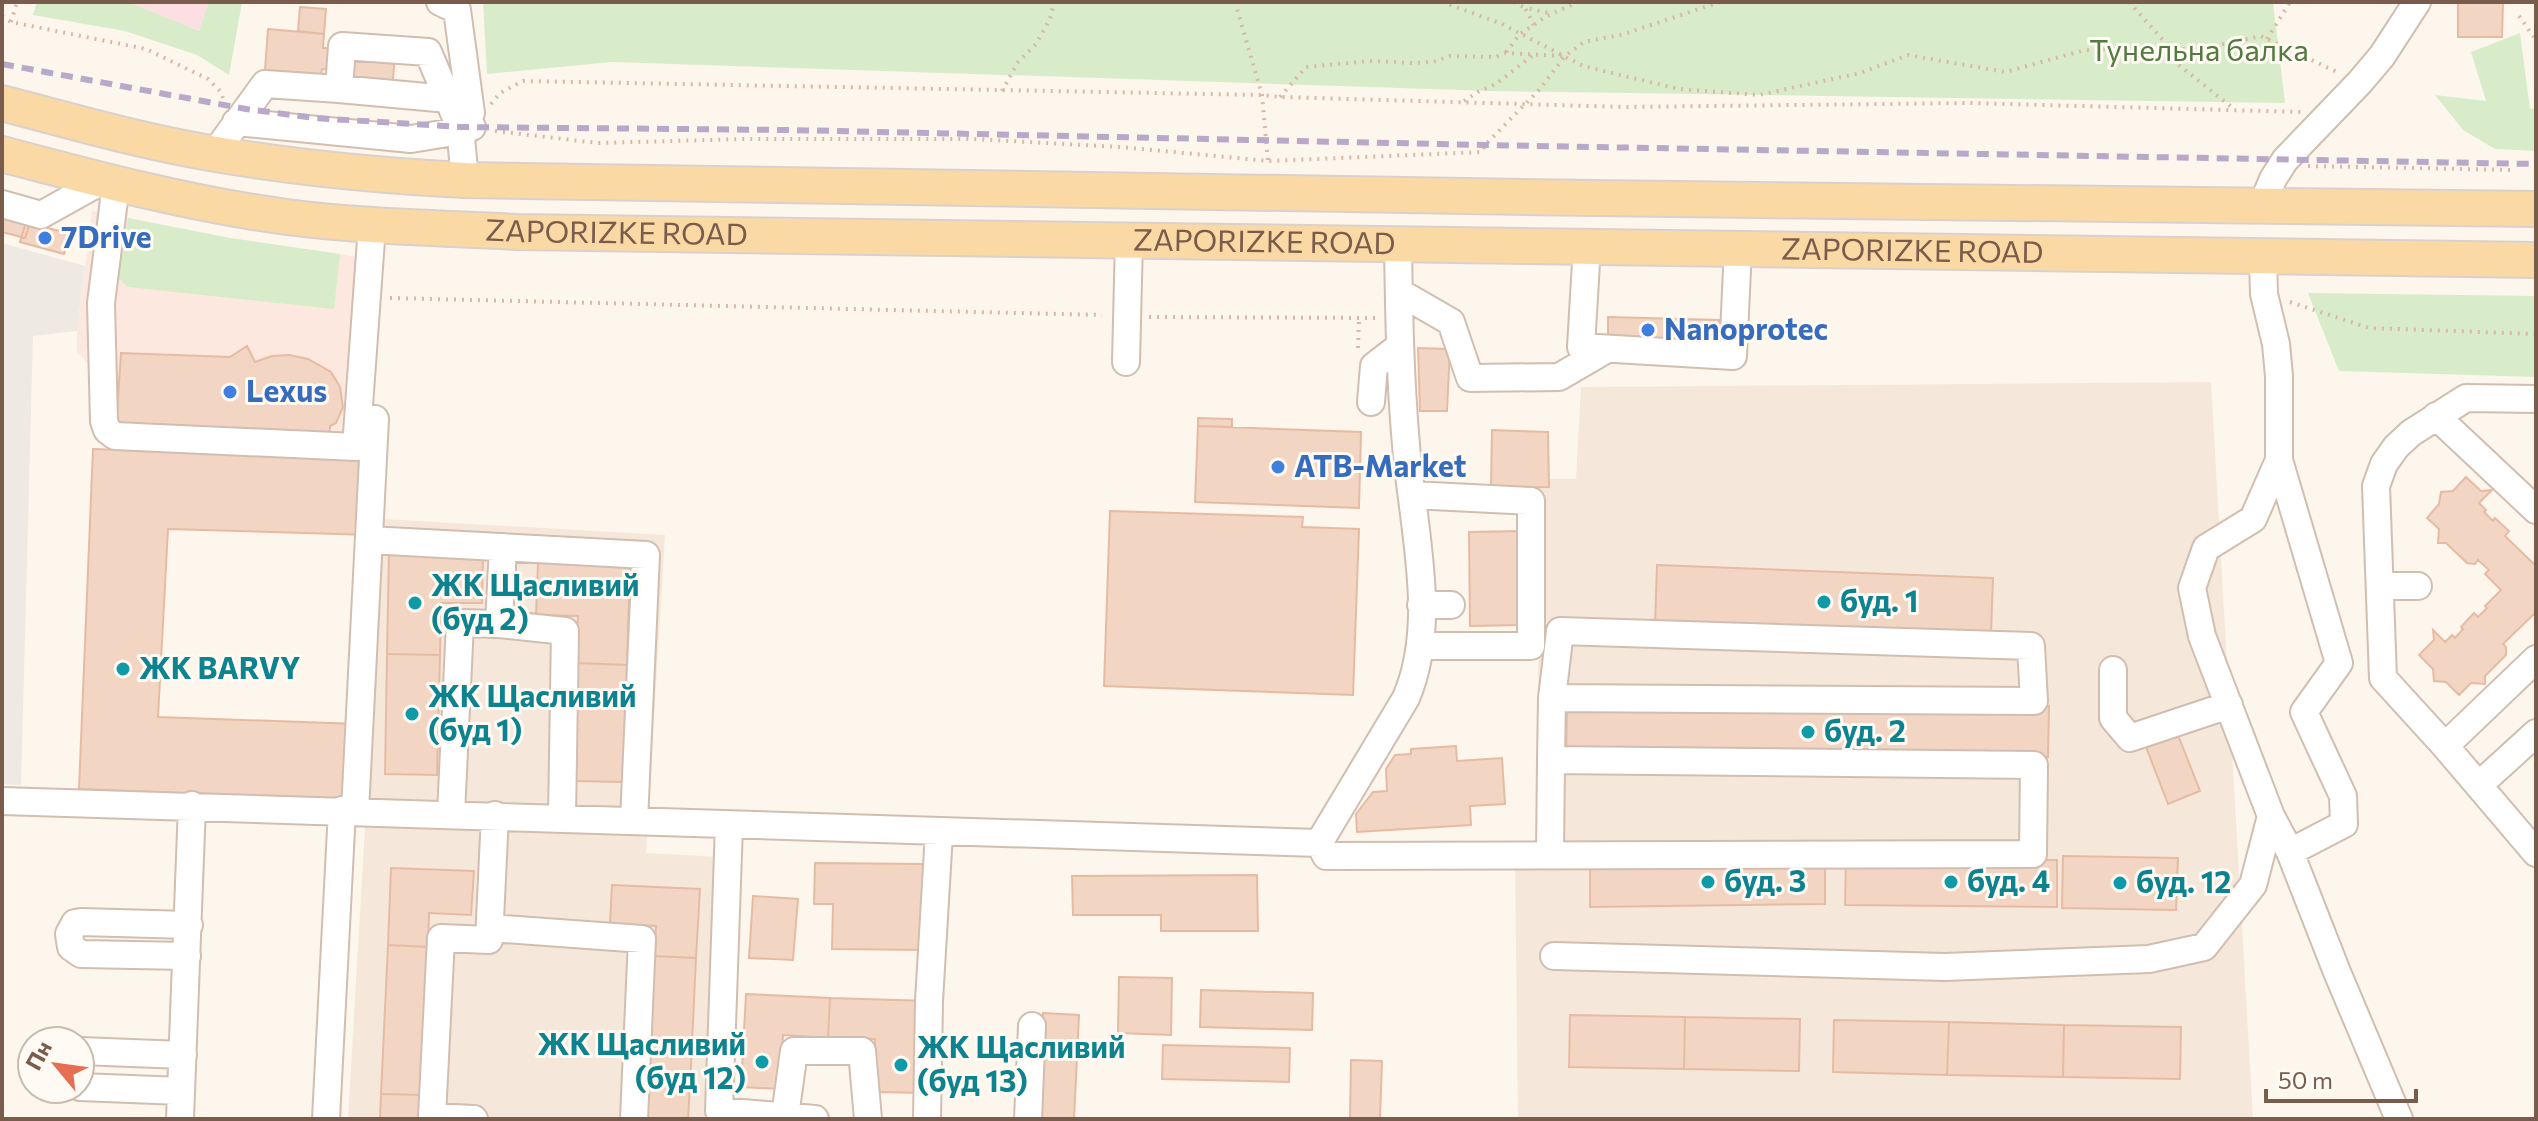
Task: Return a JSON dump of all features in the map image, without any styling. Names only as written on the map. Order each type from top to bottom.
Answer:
[{"type":"main road","name":"ZAPORIZKE ROAD","points":[[2,103],[128,136],[214,154],[290,166],[465,180],[2536,209]]},
{"type":"main road","name":"ZAPORIZKE ROAD","points":[[2,154],[109,183],[273,215],[372,226],[517,232],[2536,260]]},
{"type":"main road","points":[[2262,205],[2263,257]]},
{"type":"street","points":[[440,2],[457,10],[471,113],[464,128],[465,180]]},
{"type":"street","points":[[2262,205],[2281,166],[2382,56],[2417,2]]},
{"type":"street","points":[[339,89],[342,46],[428,52],[464,128]]},
{"type":"street","points":[[214,154],[265,84],[448,99]]},
{"type":"street","points":[[236,122],[411,139],[464,128]]},
{"type":"street","points":[[2,204],[41,215],[109,183],[101,303],[104,421],[107,430],[115,436],[356,447],[372,226]]},
{"type":"street","points":[[1126,362],[1129,239]]},
{"type":"street","points":[[1319,843],[1406,698],[1413,682],[1420,646],[1417,533],[1406,446],[1400,346],[1398,244]]},
{"type":"street","points":[[1587,246],[1581,347],[1733,356],[1738,248]]},
{"type":"street","points":[[2263,257],[2264,294],[2273,329],[2279,376],[2279,460],[2339,663],[2304,712],[2343,796],[2344,824],[2290,852]]},
{"type":"street","points":[[326,1119],[369,540],[379,319],[378,289],[368,267]]},
{"type":"street","points":[[1399,305],[1451,322],[1470,378],[1559,377],[1607,349]]},
{"type":"street","points":[[1371,402],[1374,366],[1400,346]]},
{"type":"street","points":[[2536,399],[2466,398],[2411,433],[2396,447],[2384,464],[2376,486],[2383,678],[2536,853]]},
{"type":"street","points":[[2436,416],[2536,510]]},
{"type":"street","points":[[2279,460],[2253,519],[2206,548],[2192,588],[2202,636],[2271,816],[2290,852],[2399,1119]]},
{"type":"street","points":[[1412,495],[1531,501],[1531,646],[1420,646]]},
{"type":"street","points":[[369,540],[646,555],[634,821]]},
{"type":"street","points":[[499,624],[503,547]]},
{"type":"street","points":[[2380,586],[2418,586]]},
{"type":"street","points":[[1421,605],[1451,605]]},
{"type":"street","points":[[451,814],[460,623],[499,624],[565,631],[562,818]]},
{"type":"street","points":[[1550,855],[1552,698],[1560,631],[2031,646],[2034,701],[1552,698]]},
{"type":"street","points":[[2445,746],[2536,659]]},
{"type":"street","points":[[2113,670],[2113,718],[2130,738],[2229,705]]},
{"type":"street","points":[[2479,785],[2536,733]]},
{"type":"street","points":[[1319,843],[1326,856],[2033,854],[2034,765],[1551,760]]},
{"type":"street","points":[[2,801],[1319,843]]},
{"type":"street","points":[[180,1119],[192,805]]},
{"type":"street","points":[[474,1119],[432,1117],[441,938],[489,940],[495,815]]},
{"type":"street","points":[[1554,956],[1945,967],[2149,959],[2204,947],[2253,885],[2271,816]]},
{"type":"street","points":[[729,825],[719,1111],[815,1119]]},
{"type":"street","points":[[927,1119],[929,1001],[939,833]]},
{"type":"street","points":[[187,956],[81,954],[71,947],[69,934],[75,923],[81,922],[189,925]]},
{"type":"street","points":[[490,928],[642,939],[634,1119]]},
{"type":"street","points":[[1028,1119],[1032,1026]]},
{"type":"street","points":[[785,1116],[794,1051],[862,1051],[868,1119]]},
{"type":"street","points":[[96,1052],[183,1055]]},
{"type":"street","points":[[96,1088],[181,1091]]},
{"type":"path","points":[[11,22],[17,2]]},
{"type":"path","points":[[1002,91],[1018,62],[1036,44],[1050,19],[1054,2]]},
{"type":"path","points":[[1235,2],[1262,95],[1268,161]]},
{"type":"path","points":[[1442,2],[1500,23],[1583,66],[1679,89],[1759,95],[1860,73],[1908,55],[2005,72],[2085,50],[2195,50],[2261,36],[2360,82]]},
{"type":"path","points":[[1514,2],[1525,8],[1552,14]]},
{"type":"path","points":[[1280,97],[1306,67],[1371,61],[1433,62],[1450,56],[1496,57],[1505,53],[1520,34],[1578,2]]},
{"type":"path","points":[[464,128],[598,143],[745,139],[973,139],[1120,147],[1268,161],[1482,152],[1485,145],[1538,91],[1565,56],[1584,42],[1624,34],[1720,2]]},
{"type":"path","points":[[2129,2],[2170,48]]},
{"type":"path","points":[[2267,39],[2290,2]]},
{"type":"path","points":[[1525,8],[1534,25]]},
{"type":"path","points":[[2,16],[11,22],[98,41],[133,45],[156,54],[208,79],[221,92],[230,119],[236,122]]},
{"type":"path","points":[[2519,16],[2536,40]]},
{"type":"path","points":[[2158,49],[2235,110]]},
{"type":"path","points":[[1505,53],[1565,56]]},
{"type":"path","points":[[1463,102],[1496,84],[1532,56]]},
{"type":"path","points":[[464,128],[500,93],[523,81],[1262,95],[1625,107],[1969,103],[2328,114]]},
{"type":"path","points":[[2281,166],[2514,170]]},
{"type":"path","points":[[2264,294],[2369,328],[2536,334]]},
{"type":"path","points":[[383,298],[1102,315]]},
{"type":"path","points":[[1147,317],[1359,319],[1399,305]]},
{"type":"path","points":[[1358,342],[1359,319]]},
{"type":"shaded area","points":[[129,2],[209,2],[199,31]]},
{"type":"shaded area","points":[[92,211],[230,238],[358,257],[366,457],[123,450],[105,445],[91,428],[94,369],[77,352]]},
{"type":"shaded area","points":[[2,243],[85,266],[77,331],[33,336],[21,785],[2,784]]},
{"type":"shaded area","points":[[2211,382],[2253,1119],[1518,1119],[1515,861],[1536,859],[1540,479],[1576,479],[1581,387]]},
{"type":"shaded area","points":[[383,519],[665,535],[646,853],[721,857],[706,1119],[348,1119]]},
{"type":"green space","points":[[37,2],[129,2],[199,31],[209,2],[242,2],[229,75],[197,55],[125,31],[33,15]]},
{"type":"green space","name":"Тунельна балка","points":[[483,2],[2273,2],[2285,103],[1491,91],[612,62],[487,74]]},
{"type":"green space","points":[[2520,33],[2530,109],[2536,108],[2536,151],[2495,149],[2463,130],[2435,95],[2486,101],[2471,52]]},
{"type":"green space","points":[[128,218],[230,238],[340,254],[334,309],[128,287],[118,278]]},
{"type":"green space","points":[[2308,293],[2536,296],[2536,377],[2339,371]]},
{"type":"building","points":[[2458,2],[2503,2],[2502,37],[2458,37]]},
{"type":"building","points":[[300,7],[326,9],[324,34],[298,31]]},
{"type":"building","points":[[268,29],[324,34],[323,48],[336,48],[334,70],[322,69],[321,78],[305,77],[305,73],[265,70]]},
{"type":"building","points":[[337,40],[396,45],[392,90],[333,85]]},
{"type":"building","points":[[2,206],[33,214],[25,238],[2,232]]},
{"type":"building","name":"7Drive","points":[[26,222],[70,234],[64,254],[20,242]]},
{"type":"building","points":[[1608,317],[1719,320],[1718,345],[1608,342]]},
{"type":"building","name":"Lexus","points":[[247,346],[255,362],[272,356],[289,355],[308,359],[331,372],[340,387],[343,407],[336,423],[330,426],[329,437],[116,428],[121,353],[230,357]]},
{"type":"building","points":[[1418,348],[1450,349],[1447,411],[1420,411]]},
{"type":"building","points":[[1198,418],[1232,419],[1232,427],[1198,426]]},
{"type":"building","name":"ATB-Market","points":[[1198,426],[1361,432],[1359,508],[1195,502]]},
{"type":"building","points":[[1492,430],[1548,432],[1549,487],[1491,488]]},
{"type":"building","name":"ЖК BARVY","points":[[93,449],[373,458],[370,535],[168,529],[158,717],[358,724],[355,800],[79,789]]},
{"type":"building","points":[[2466,477],[2481,491],[2492,490],[2479,503],[2486,510],[2484,512],[2509,531],[2505,536],[2536,566],[2536,612],[2503,644],[2506,655],[2485,676],[2485,684],[2471,683],[2459,695],[2446,682],[2434,681],[2433,669],[2419,655],[2434,640],[2433,630],[2445,642],[2452,635],[2455,638],[2474,613],[2478,617],[2501,590],[2485,574],[2489,570],[2478,560],[2475,564],[2467,563],[2446,543],[2438,543],[2439,529],[2427,518],[2439,504],[2441,492],[2453,491]]},
{"type":"building","points":[[1110,511],[1303,517],[1302,527],[1359,529],[1353,695],[1104,686]]},
{"type":"building","points":[[1521,531],[1521,625],[1470,626],[1469,532]]},
{"type":"building","name":"ЖК Щасливий (буд 2)","points":[[389,551],[483,553],[482,603],[441,603],[440,655],[387,654]]},
{"type":"building","points":[[538,562],[630,564],[627,665],[576,663],[578,616],[536,615]]},
{"type":"building","name":"буд. 1","points":[[1657,565],[1993,578],[1991,634],[1655,625]]},
{"type":"building","name":"ЖК Щасливий (буд 1)","points":[[387,654],[440,655],[437,775],[385,774]]},
{"type":"building","points":[[576,663],[627,665],[624,782],[573,781]]},
{"type":"building","name":"буд. 2","points":[[1567,706],[2049,706],[2048,757],[1566,757]]},
{"type":"building","name":"буд. 2","points":[[1567,706],[2049,706],[2048,757],[1566,757]]},
{"type":"building","points":[[2178,735],[2200,791],[2168,804],[2146,747]]},
{"type":"building","points":[[1456,746],[1457,761],[1502,758],[1505,804],[1470,806],[1471,825],[1357,832],[1356,814],[1373,792],[1387,791],[1386,769],[1395,755],[1411,754],[1411,749]]},
{"type":"building","name":"буд. 12","points":[[2063,856],[2178,858],[2176,910],[2062,908]]},
{"type":"building","name":"буд. 3","points":[[1825,858],[1825,904],[1590,907],[1590,860]]},
{"type":"building","name":"буд. 4","points":[[1846,858],[2057,860],[2057,907],[1845,905]]},
{"type":"building","points":[[815,863],[925,864],[924,950],[832,949],[833,904],[814,904]]},
{"type":"building","points":[[391,868],[474,871],[471,915],[429,913],[428,947],[388,945]]},
{"type":"building","points":[[1257,875],[1258,931],[1161,931],[1161,915],[1073,915],[1072,876]]},
{"type":"building","points":[[612,885],[700,889],[696,958],[654,956],[656,926],[610,924]]},
{"type":"building","points":[[753,896],[798,899],[793,960],[749,958]]},
{"type":"building","points":[[388,945],[428,947],[421,1095],[381,1094]]},
{"type":"building","points":[[654,956],[696,958],[690,1086],[648,1084]]},
{"type":"building","points":[[1119,977],[1172,978],[1171,1035],[1118,1033]]},
{"type":"building","points":[[1201,990],[1313,993],[1312,1030],[1200,1027]]},
{"type":"building","name":"ЖК Щасливий (буд 12)","points":[[746,994],[830,998],[828,1038],[783,1035],[780,1089],[741,1087]]},
{"type":"building","name":"ЖК Щасливий (буд 13)","points":[[830,998],[929,1001],[927,1093],[873,1092],[875,1039],[828,1038]]},
{"type":"building","points":[[1043,1013],[1079,1015],[1074,1119],[1038,1119]]},
{"type":"building","points":[[1570,1015],[1685,1017],[1684,1069],[1569,1067]]},
{"type":"building","points":[[1685,1017],[1800,1019],[1799,1071],[1684,1069]]},
{"type":"building","points":[[1834,1020],[1949,1022],[1947,1075],[1833,1072]]},
{"type":"building","points":[[1949,1022],[2064,1025],[2063,1077],[1947,1075]]},
{"type":"building","points":[[2064,1025],[2181,1027],[2180,1079],[2063,1077]]},
{"type":"building","points":[[1163,1045],[1290,1048],[1289,1082],[1162,1079]]},
{"type":"building","points":[[1351,1060],[1382,1061],[1380,1119],[1350,1119]]},
{"type":"building","points":[[648,1084],[690,1086],[688,1119],[646,1119]]},
{"type":"building","points":[[381,1094],[421,1095],[420,1119],[380,1119]]},
{"type":"railway","points":[[2,64],[246,109],[315,118],[460,127],[789,130],[2536,164]]},
{"type":"place","name":"7Drive","points":[[45,238]]},
{"type":"place","name":"Nanoprotec","points":[[1648,330]]},
{"type":"place","name":"Lexus","points":[[230,392]]},
{"type":"place","name":"ATB-Market","points":[[1278,467]]},
{"type":"place","name":"буд. 1","points":[[1824,602]]},
{"type":"place","name":"ЖК Щасливий (буд 2)","points":[[415,603]]},
{"type":"place","name":"ЖК BARVY","points":[[123,669]]},
{"type":"place","name":"ЖК Щасливий (буд 1)","points":[[412,714]]},
{"type":"place","name":"буд. 2","points":[[1808,732]]},
{"type":"place","name":"буд. 3","points":[[1708,882]]},
{"type":"place","name":"буд. 4","points":[[1951,882]]},
{"type":"place","name":"буд. 12","points":[[2120,883]]},
{"type":"place","name":"ЖК Щасливий (буд 12)","points":[[762,1062]]},
{"type":"place","name":"ЖК Щасливий (буд 13)","points":[[901,1065]]}]
